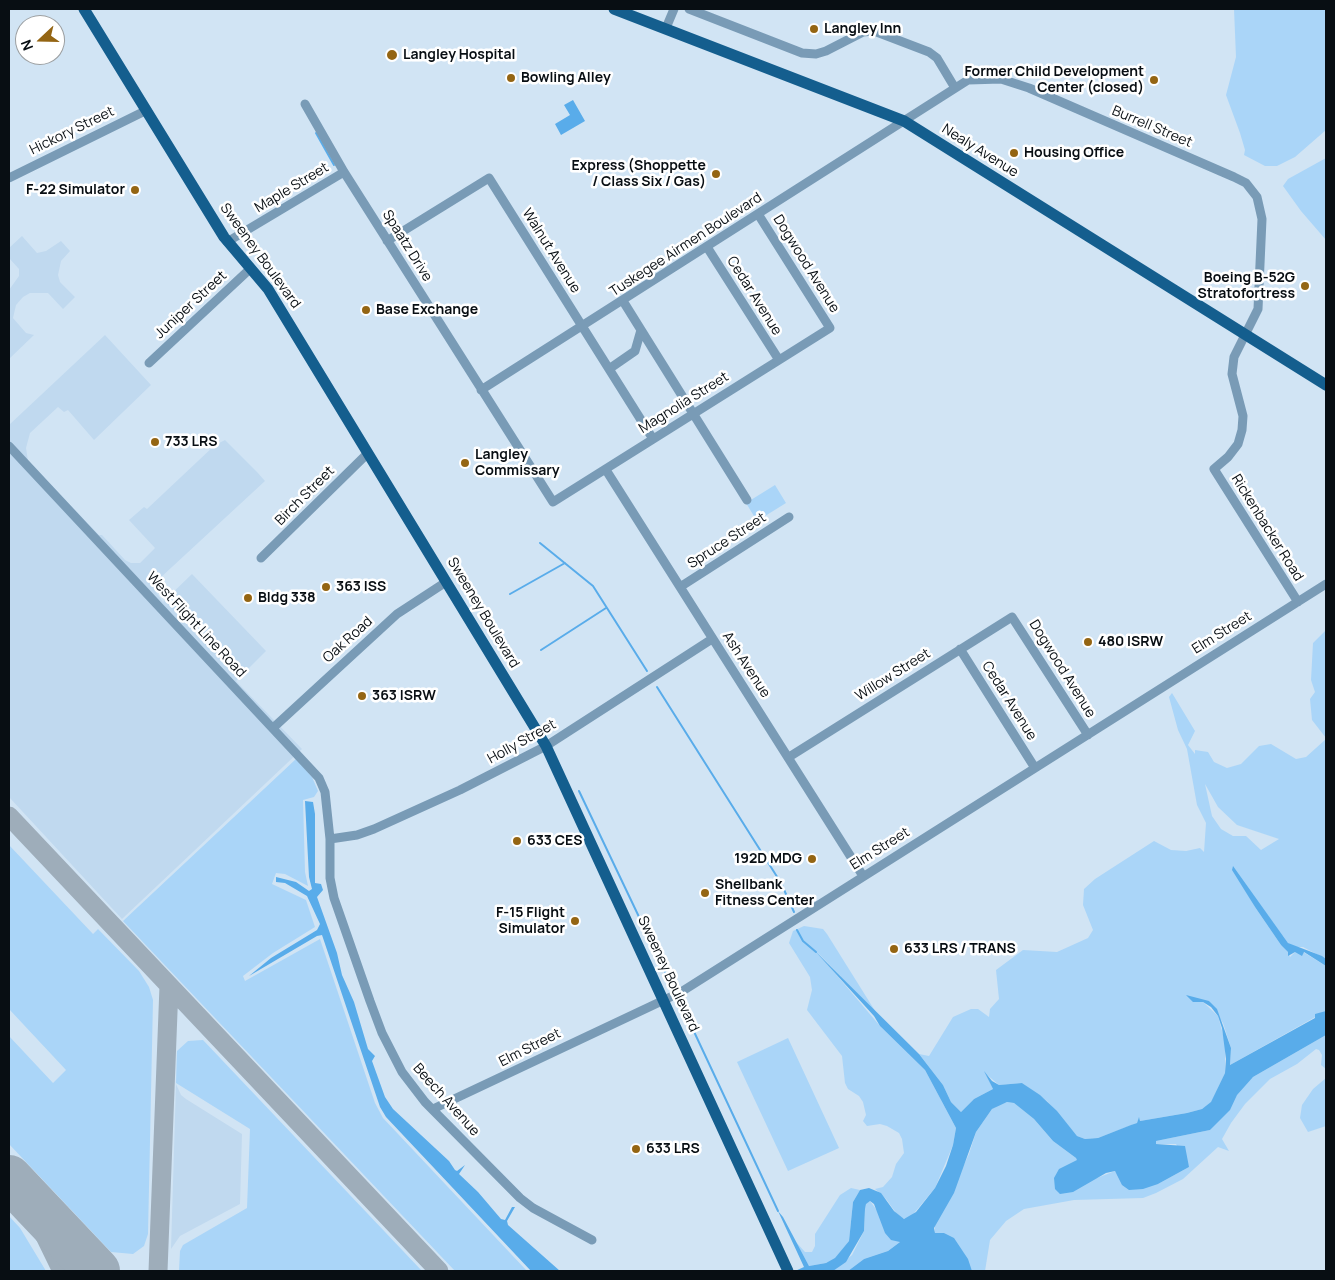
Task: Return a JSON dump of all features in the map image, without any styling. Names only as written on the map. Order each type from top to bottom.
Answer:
[{"type":"main road","name":"Sweeney Boulevard","points":[[84,9],[227,242],[268,290],[546,746],[788,1271]]},
{"type":"main road","name":"Nealy Avenue","points":[[614,9],[904,121],[1304,370]]},
{"type":"main road","points":[[1304,370],[1326,380]]},
{"type":"main road","points":[[1304,370],[1326,385]]},
{"type":"street","points":[[666,28],[674,9]]},
{"type":"street","points":[[689,9],[802,53],[816,54],[826,51],[863,32],[874,31],[929,52],[936,58],[955,88]]},
{"type":"street","name":"Burrell Street","points":[[904,121],[968,80],[1001,79],[1029,88],[1246,183],[1258,197],[1262,220],[1258,310],[1246,334]]},
{"type":"street","name":"Spaatz Drive","points":[[305,104],[344,172],[553,502]]},
{"type":"street","name":"Hickory Street","points":[[9,178],[146,110]]},
{"type":"street","name":"Tuskegee Airmen Boulevard","points":[[481,390],[904,121]]},
{"type":"street","name":"Maple Street","points":[[227,242],[344,172]]},
{"type":"street","name":"Walnut Avenue","points":[[388,241],[489,178],[653,439]]},
{"type":"street","name":"Dogwood Avenue","points":[[758,214],[830,328]]},
{"type":"street","name":"Cedar Avenue","points":[[707,247],[779,360]]},
{"type":"street","name":"Juniper Street","points":[[149,363],[250,268]]},
{"type":"street","points":[[623,301],[747,500]]},
{"type":"street","name":"Magnolia Street","points":[[553,502],[830,328]]},
{"type":"street","points":[[609,369],[635,351],[641,330]]},
{"type":"street","name":"Rickenbacker Road","points":[[1246,334],[1234,357],[1232,374],[1243,416],[1242,430],[1238,444],[1228,457],[1214,469],[1298,602]]},
{"type":"street","name":"West Flight Line Road","points":[[9,446],[319,778],[325,792],[330,839]]},
{"type":"street","name":"Birch Street","points":[[261,558],[368,453]]},
{"type":"street","name":"Ash Avenue","points":[[606,470],[863,876]]},
{"type":"street","name":"Spruce Street","points":[[680,587],[789,517]]},
{"type":"street","name":"Oak Road","points":[[273,728],[397,614],[446,582]]},
{"type":"street","name":"Elm Street","points":[[433,1110],[546,1057],[558,1049],[664,1001],[1326,584]]},
{"type":"street","name":"Dogwood Avenue","points":[[1012,617],[1088,735]]},
{"type":"street","name":"Willow Street","points":[[789,757],[1012,617]]},
{"type":"street","name":"Holly Street","points":[[330,839],[357,835],[374,829],[460,790],[546,746],[712,639]]},
{"type":"street","name":"Cedar Avenue","points":[[960,649],[1035,768]]},
{"type":"street","name":"Beech Avenue","points":[[330,839],[329,861],[334,898],[382,1034],[402,1072],[433,1110],[520,1198],[533,1208],[592,1240]]},
{"type":"shaded area","points":[[1234,9],[1326,9],[1326,130],[1295,157],[1277,166],[1265,166],[1244,155],[1245,150],[1240,133],[1226,95],[1236,57]]},
{"type":"shaded area","points":[[1326,158],[1326,240],[1283,186],[1288,179]]},
{"type":"shaded area","points":[[22,236],[37,253],[46,251],[61,241],[70,251],[61,261],[58,275],[60,282],[75,297],[63,309],[48,293],[30,293],[23,297],[16,305],[13,318],[26,333],[34,335],[9,359],[9,290],[19,276],[19,269],[9,258],[9,248]]},
{"type":"shaded area","points":[[105,335],[151,385],[94,440],[68,410],[64,412],[58,407],[30,433],[26,448],[28,461],[99,535],[102,535],[125,560],[131,563],[140,563],[155,548],[129,520],[144,507],[147,509],[215,445],[225,440],[257,472],[265,481],[159,579],[156,592],[163,602],[192,574],[266,651],[236,681],[302,749],[122,919],[9,797],[9,425]]},
{"type":"shaded area","points":[[775,485],[786,503],[757,521],[746,503]]},
{"type":"shaded area","points":[[1326,630],[1326,738],[1312,720],[1310,699],[1315,692],[1311,680],[1313,643]]},
{"type":"shaded area","points":[[1172,693],[1195,731],[1188,745],[1195,754],[1195,750],[1208,752],[1214,762],[1227,768],[1241,764],[1259,746],[1271,744],[1296,759],[1306,757],[1326,739],[1326,959],[1303,947],[1293,947],[1288,943],[1232,867],[1255,907],[1290,957],[1295,952],[1303,952],[1326,966],[1326,1011],[1230,1065],[1231,1048],[1223,1023],[1209,1001],[1193,1002],[1203,1002],[1218,1016],[1225,1042],[1225,1073],[1211,1103],[1202,1109],[1187,1113],[1140,1121],[1139,1118],[1137,1123],[1098,1138],[1085,1139],[1077,1136],[1047,1101],[1022,1083],[999,1085],[986,1074],[993,1089],[974,1099],[961,1112],[951,1102],[943,1085],[919,1054],[929,1056],[953,1017],[971,1009],[978,1009],[989,1017],[990,1009],[999,999],[996,970],[1023,950],[1057,952],[1088,938],[1093,930],[1083,905],[1084,889],[1095,879],[1154,841],[1171,850],[1186,851],[1200,848],[1204,852],[1206,823],[1197,805],[1187,749],[1178,730],[1169,697]],"holes":[[[1205,784],[1218,807],[1237,825],[1279,839],[1261,850],[1246,836],[1233,836],[1221,829],[1212,816]]]},
{"type":"shaded area","points":[[296,759],[312,777],[318,791],[314,797],[303,800],[305,872],[308,886],[285,874],[276,873],[272,884],[306,900],[315,927],[273,953],[243,976],[245,981],[320,939],[375,1103],[383,1118],[527,1271],[455,1271],[123,921]]},
{"type":"shaded area","points":[[9,845],[93,934],[98,929],[139,971],[149,987],[153,1000],[148,1234],[144,1246],[133,1254],[111,1252],[9,1144],[9,1036],[53,1083],[66,1070],[9,1009]]},
{"type":"shaded area","points":[[804,926],[823,929],[827,934],[877,1014],[817,952],[880,1026],[925,1070],[956,1128],[953,1145],[935,1188],[910,1218],[899,1217],[886,1199],[875,1189],[883,1187],[892,1177],[896,1164],[904,1153],[902,1139],[899,1133],[887,1126],[880,1124],[867,1126],[863,1121],[866,1115],[863,1102],[859,1096],[848,1089],[845,1083],[842,1056],[807,1010],[812,990],[810,977],[789,943],[793,931]]},
{"type":"shaded area","points":[[1326,1035],[1326,1069],[1321,1065],[1322,1055],[1316,1049],[1297,1064],[1270,1079],[1245,1104],[1231,1123],[1222,1139],[1229,1151],[1218,1147],[1183,1179],[1156,1193],[1143,1198],[1074,1200],[1024,1209],[1006,1221],[990,1240],[985,1271],[972,1271],[963,1252],[944,1233],[935,1233],[935,1225],[969,1154],[976,1132],[992,1109],[999,1105],[1007,1102],[1014,1103],[1034,1119],[1053,1141],[1076,1158],[1097,1178],[1115,1171],[1117,1174],[1158,1184],[1189,1167],[1176,1144],[1156,1144],[1156,1141],[1210,1130],[1245,1083]]},
{"type":"shaded area","points":[[788,1038],[839,1148],[788,1171],[737,1062]]},
{"type":"shaded area","points":[[203,1040],[422,1271],[179,1271],[180,1251],[183,1245],[247,1208],[250,1129],[176,1083],[177,1051],[188,1041]]},
{"type":"shaded area","points":[[1326,1078],[1326,1126],[1308,1132],[1300,1118],[1302,1105],[1313,1089]]},
{"type":"shaded area","points":[[176,1084],[181,1095],[186,1099],[242,1134],[240,1204],[180,1236],[171,1249]]},
{"type":"shaded area","points":[[851,1188],[860,1190],[853,1202],[849,1241],[835,1259],[826,1263],[809,1266],[796,1242],[805,1252],[812,1252],[815,1246],[815,1234],[840,1195]]},
{"type":"shaded area","points":[[870,1201],[900,1242],[888,1251],[864,1259],[848,1271],[833,1271],[852,1255],[864,1231],[866,1203]]},
{"type":"shaded area","points":[[9,1216],[20,1228],[46,1271],[9,1271]]},
{"type":"water","points":[[573,100],[585,121],[561,135],[555,124],[570,115],[564,105]]},
{"type":"water","points":[[305,801],[313,802],[315,814],[315,883],[321,884],[323,890],[317,897],[337,953],[342,975],[354,1002],[368,1049],[375,1056],[372,1061],[385,1097],[393,1109],[449,1161],[455,1170],[457,1171],[465,1165],[459,1174],[478,1192],[501,1219],[505,1220],[512,1207],[515,1207],[507,1221],[508,1225],[560,1271],[531,1271],[386,1117],[380,1107],[322,935],[317,936],[249,976],[271,958],[317,930],[320,924],[307,896],[285,883],[276,882],[276,877],[296,882],[309,891],[312,889],[309,877]]},
{"type":"water","points":[[1233,866],[1288,943],[1322,956],[1326,959],[1326,966],[1304,952],[1302,956],[1295,952],[1288,956],[1288,952],[1281,945],[1255,907],[1232,870]]},
{"type":"water","points":[[815,951],[919,1054],[943,1085],[951,1102],[961,1112],[974,1099],[993,1089],[984,1071],[992,1081],[999,1085],[1022,1083],[1040,1095],[1057,1111],[1077,1136],[1085,1139],[1098,1138],[1137,1123],[1139,1117],[1140,1121],[1187,1113],[1202,1109],[1211,1102],[1225,1073],[1226,1059],[1222,1028],[1218,1016],[1211,1007],[1203,1002],[1193,1002],[1186,995],[1209,1001],[1217,1009],[1231,1048],[1230,1065],[1315,1018],[1315,1014],[1326,1011],[1326,1035],[1253,1077],[1237,1095],[1230,1110],[1210,1130],[1156,1141],[1156,1144],[1185,1146],[1189,1167],[1158,1184],[1143,1189],[1129,1190],[1122,1185],[1115,1171],[1106,1173],[1073,1192],[1060,1194],[1055,1189],[1054,1178],[1059,1169],[1077,1160],[1076,1158],[1053,1141],[1034,1119],[1014,1103],[1007,1102],[992,1109],[976,1132],[954,1193],[934,1228],[935,1233],[944,1233],[954,1238],[968,1259],[972,1271],[848,1271],[864,1259],[888,1251],[900,1242],[891,1240],[885,1233],[874,1204],[870,1201],[866,1204],[865,1209],[864,1231],[846,1262],[833,1271],[795,1271],[804,1267],[778,1211],[809,1266],[826,1263],[835,1258],[849,1241],[853,1202],[860,1190],[869,1188],[881,1193],[894,1211],[904,1219],[916,1212],[935,1188],[946,1166],[956,1128],[925,1070],[880,1026],[874,1016]]},
{"type":"waterway","points":[[316,133],[334,165]]},
{"type":"waterway","points":[[540,543],[593,586],[647,671]]},
{"type":"waterway","points":[[510,594],[565,563]]},
{"type":"waterway","points":[[541,650],[606,608]]},
{"type":"waterway","points":[[657,687],[781,883],[794,912]]},
{"type":"waterway","points":[[579,791],[671,984]]},
{"type":"waterway","points":[[797,930],[803,941],[816,952]]},
{"type":"waterway","points":[[682,1006],[778,1211]]},
{"type":"taxiway","points":[[9,816],[439,1271]]},
{"type":"taxiway","points":[[158,1271],[169,986]]},
{"type":"taxiway","points":[[26,1197],[62,1271]]},
{"type":"runway","points":[[9,1178],[97,1271]]},
{"type":"place","name":"Langley Inn","points":[[814,29]]},
{"type":"place","name":"Langley Hospital","points":[[392,55]]},
{"type":"place","name":"Bowling Alley","points":[[511,78]]},
{"type":"place","name":"Former Child Development Center (closed)","points":[[1154,80]]},
{"type":"place","name":"Housing Office","points":[[1014,153]]},
{"type":"place","name":"Express (Shoppette / Class Six / Gas)","points":[[716,174]]},
{"type":"place","name":"F-22 Simulator","points":[[135,190]]},
{"type":"place","name":"Boeing B-52G Stratofortress","points":[[1305,286]]},
{"type":"place","name":"Base Exchange","points":[[366,310]]},
{"type":"place","name":"733 LRS","points":[[155,442]]},
{"type":"place","name":"Langley Commissary","points":[[465,463]]},
{"type":"place","name":"363 ISS","points":[[326,587]]},
{"type":"place","name":"Bldg 338","points":[[248,598]]},
{"type":"place","name":"480 ISRW","points":[[1088,642]]},
{"type":"place","name":"363 ISRW","points":[[362,696]]},
{"type":"place","name":"633 CES","points":[[517,841]]},
{"type":"place","name":"192D MDG","points":[[812,859]]},
{"type":"place","name":"Shellbank Fitness Center","points":[[705,893]]},
{"type":"place","name":"F-15 Flight Simulator","points":[[575,921]]},
{"type":"place","name":"633 LRS / TRANS","points":[[894,949]]},
{"type":"place","name":"633 LRS","points":[[636,1149]]}]
